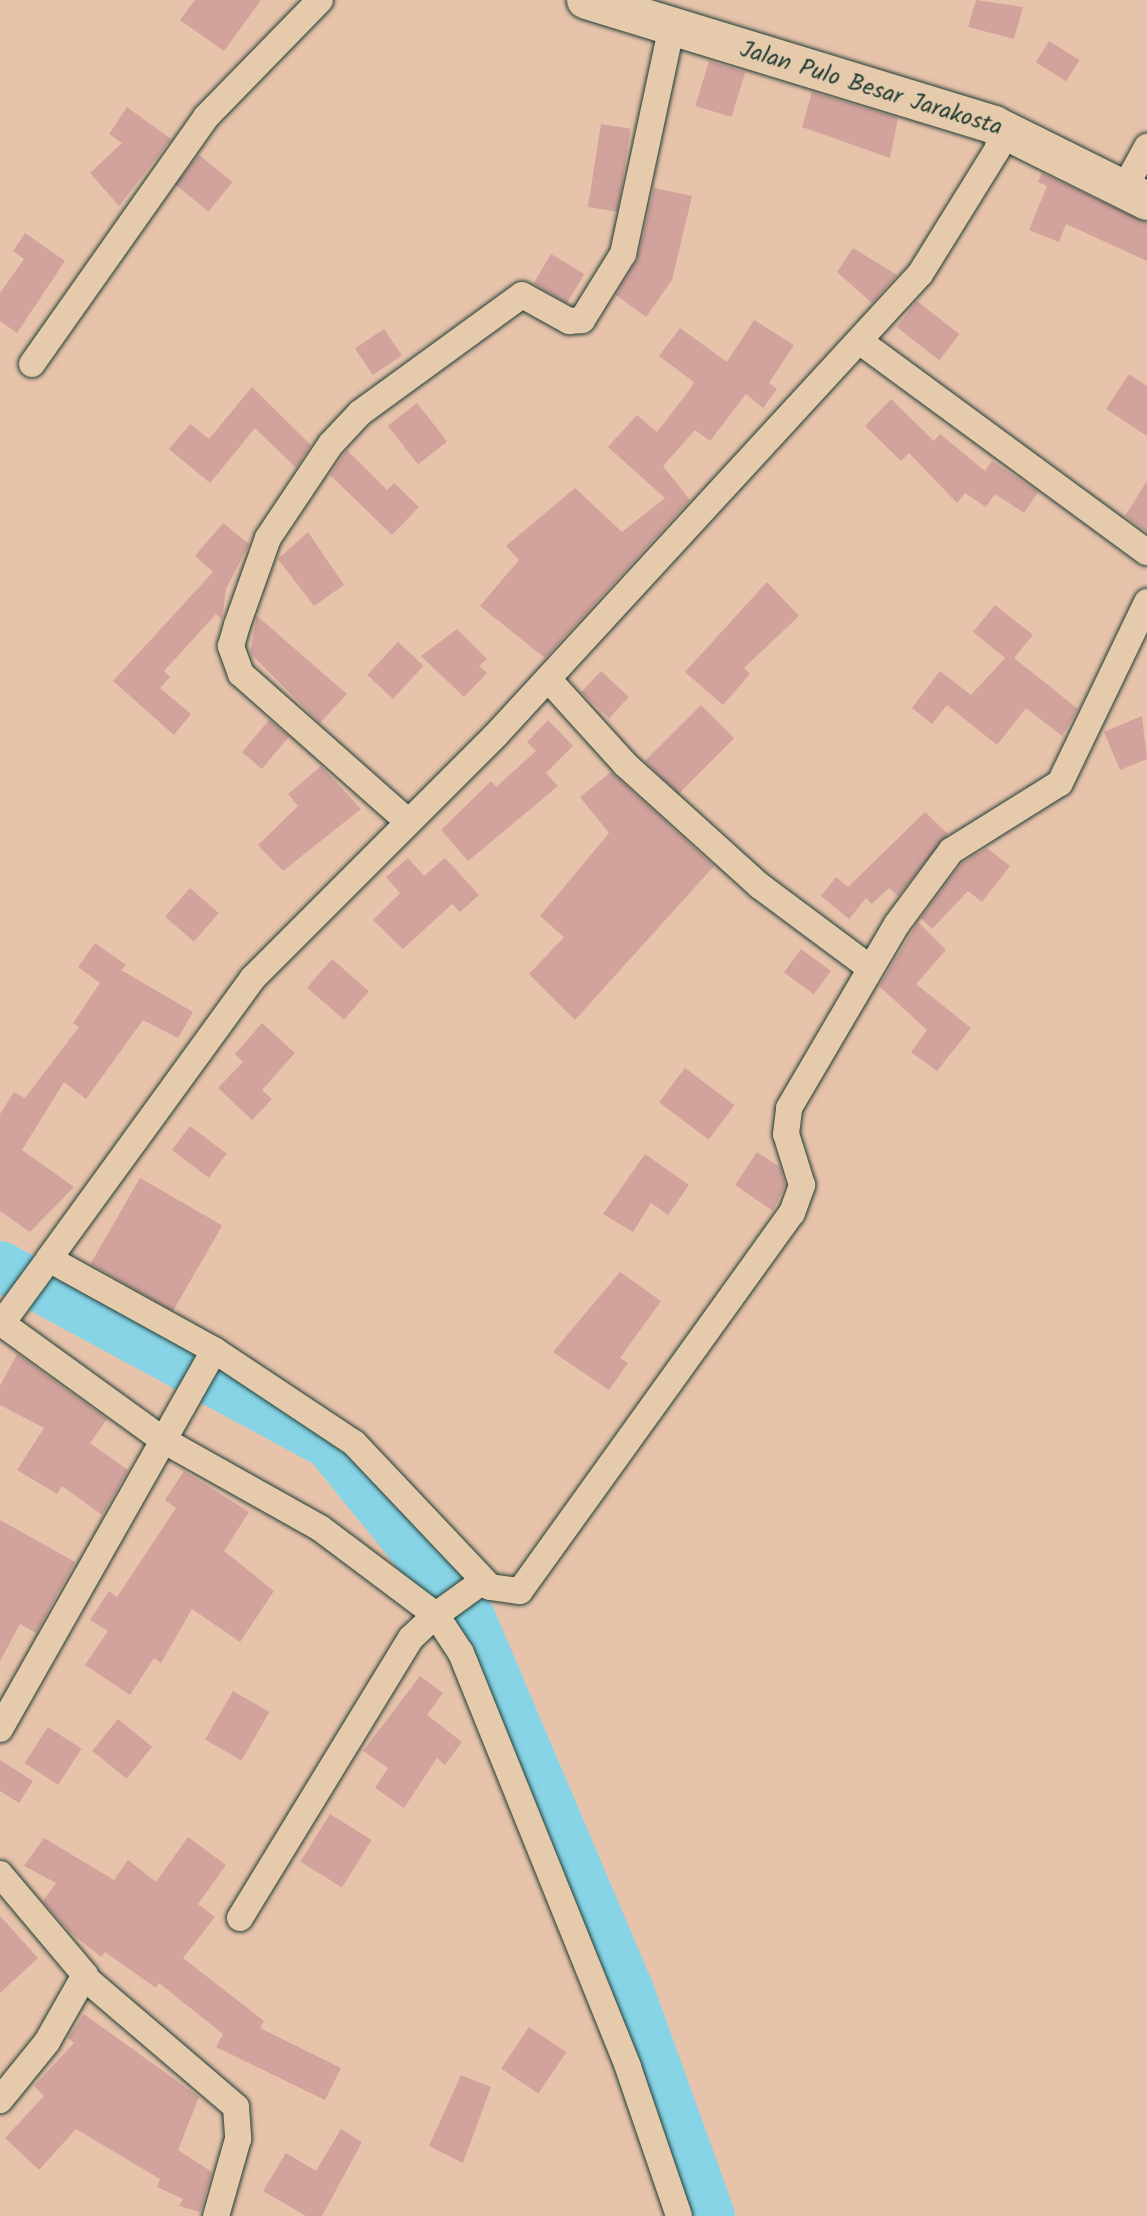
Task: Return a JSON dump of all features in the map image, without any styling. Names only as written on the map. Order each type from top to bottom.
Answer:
[{"type":"street","points":[[32,364],[206,117],[320,0]]},
{"type":"street","name":"Jalan Pulo Besar Jarakosta","points":[[586,0],[671,31],[994,125],[1136,194]]},
{"type":"street","points":[[405,819],[241,674],[231,646],[237,625],[268,538],[331,444],[360,413],[522,295],[569,321],[582,320],[623,254],[671,31]]},
{"type":"street","points":[[679,2216],[628,2067],[461,1653],[440,1611],[320,1528],[163,1440],[3,1320],[253,978],[405,819],[548,679],[862,343],[960,213],[997,150],[1001,134],[994,125]]},
{"type":"street","points":[[1136,194],[1147,147]]},
{"type":"street","points":[[862,343],[1147,552]]},
{"type":"street","points":[[42,1268],[210,1357],[354,1443],[477,1585],[508,1594],[525,1586],[792,1213],[802,1185],[786,1134],[789,1108],[870,968],[951,851],[1060,783],[1147,602]]},
{"type":"street","points":[[548,679],[626,765],[760,886],[870,968]]},
{"type":"street","points":[[0,1729],[210,1357]]},
{"type":"street","points":[[240,1918],[411,1638],[440,1611],[477,1585]]},
{"type":"street","points":[[0,1874],[76,1958],[84,1977],[236,2107],[238,2139],[216,2216]]},
{"type":"street","points":[[0,2100],[47,2042],[84,1977]]},
{"type":"building","points":[[195,0],[261,0],[224,51],[180,20]]},
{"type":"building","points":[[976,0],[1023,7],[1014,39],[968,27]]},
{"type":"building","points":[[1049,41],[1080,60],[1066,81],[1036,62]]},
{"type":"building","points":[[709,61],[745,72],[732,117],[695,106]]},
{"type":"building","points":[[812,92],[898,118],[890,158],[802,127]]},
{"type":"building","points":[[127,107],[171,139],[119,206],[90,173],[122,143],[109,134]]},
{"type":"building","points":[[601,124],[631,129],[617,212],[588,207]]},
{"type":"building","points":[[199,155],[232,182],[209,212],[175,185]]},
{"type":"building","points":[[1042,173],[1147,223],[1147,261],[1066,224],[1059,242],[1029,230],[1047,186],[1038,182]]},
{"type":"building","points":[[654,188],[692,196],[672,280],[646,317],[616,295],[638,258]]},
{"type":"building","points":[[25,233],[65,261],[17,333],[0,321],[0,293],[24,259],[13,251]]},
{"type":"building","points":[[853,248],[897,275],[872,303],[837,272]]},
{"type":"building","points":[[551,254],[584,274],[567,303],[533,283]]},
{"type":"building","points":[[917,301],[960,334],[939,360],[897,327]]},
{"type":"building","points":[[754,320],[794,345],[769,383],[777,389],[763,408],[746,394],[710,441],[695,430],[663,466],[690,500],[545,658],[480,606],[519,560],[506,546],[575,488],[622,532],[665,498],[608,447],[637,415],[657,432],[691,388],[694,382],[659,356],[680,328],[727,362]]},
{"type":"building","points":[[384,329],[402,356],[373,375],[355,349]]},
{"type":"building","points":[[1129,374],[1147,386],[1147,436],[1106,409]]},
{"type":"building","points":[[252,387],[311,445],[296,468],[255,428],[210,483],[169,449],[190,424],[209,439]]},
{"type":"building","points":[[891,399],[934,441],[940,434],[985,471],[992,461],[1038,492],[1024,513],[995,494],[986,507],[965,493],[957,503],[909,453],[901,461],[865,426]]},
{"type":"building","points":[[417,403],[447,442],[418,464],[388,426]]},
{"type":"building","points":[[347,450],[387,490],[394,483],[419,507],[392,535],[330,475]]},
{"type":"building","points":[[1147,481],[1147,532],[1125,516]]},
{"type":"building","points":[[223,523],[249,544],[226,589],[222,619],[216,614],[164,671],[170,677],[160,688],[191,714],[174,735],[113,681],[213,572],[195,556]]},
{"type":"building","points":[[308,532],[344,585],[314,606],[278,559]]},
{"type":"building","points":[[767,582],[799,616],[744,668],[750,674],[723,705],[685,672]]},
{"type":"building","points":[[995,605],[1033,635],[1014,658],[1078,709],[1062,736],[1026,708],[997,745],[947,705],[932,724],[912,708],[940,671],[971,695],[1005,658],[973,632]]},
{"type":"building","points":[[257,616],[347,694],[320,723],[250,653]]},
{"type":"building","points":[[457,629],[487,659],[479,666],[487,673],[464,697],[421,656]]},
{"type":"building","points":[[398,642],[424,666],[393,699],[367,675]]},
{"type":"building","points":[[601,671],[629,697],[609,718],[581,692]]},
{"type":"building","points":[[701,705],[734,738],[678,794],[645,761]]},
{"type":"building","points":[[1142,716],[1147,759],[1120,770],[1104,732]]},
{"type":"building","points":[[269,720],[289,737],[262,769],[242,752]]},
{"type":"building","points":[[548,720],[573,746],[546,773],[558,786],[468,861],[441,830],[491,781],[496,787],[536,751],[527,742]]},
{"type":"building","points":[[321,766],[361,809],[283,871],[258,845],[298,806],[288,794]]},
{"type":"building","points":[[611,772],[714,866],[575,1020],[529,974],[564,937],[540,916],[609,833],[580,797]]},
{"type":"building","points":[[925,812],[948,834],[898,896],[889,888],[872,904],[866,898],[849,919],[821,896],[836,877],[848,887]]},
{"type":"building","points":[[987,848],[1010,866],[982,902],[968,891],[932,929],[921,918],[962,863]]},
{"type":"building","points":[[408,858],[424,876],[445,858],[479,895],[460,912],[452,904],[403,949],[373,920],[400,893],[386,877]]},
{"type":"building","points":[[190,888],[219,913],[194,942],[165,917]]},
{"type":"building","points":[[918,922],[946,950],[916,984],[971,1028],[937,1071],[911,1052],[927,1030],[879,986]]},
{"type":"building","points":[[95,943],[126,965],[121,970],[193,1012],[178,1038],[143,1020],[86,1099],[64,1082],[22,1150],[74,1187],[30,1232],[0,1211],[0,1114],[14,1092],[25,1098],[79,1027],[73,1023],[100,983],[78,967]]},
{"type":"building","points":[[801,949],[831,971],[814,994],[784,972]]},
{"type":"building","points":[[332,959],[369,991],[344,1020],[307,988]]},
{"type":"building","points":[[262,1023],[295,1053],[262,1090],[272,1099],[252,1120],[218,1088],[243,1062],[235,1054]]},
{"type":"building","points":[[685,1068],[735,1105],[709,1140],[659,1102]]},
{"type":"building","points":[[190,1126],[227,1154],[209,1178],[172,1150]]},
{"type":"building","points":[[757,1152],[780,1167],[785,1185],[773,1211],[735,1185]]},
{"type":"building","points":[[645,1154],[689,1185],[668,1215],[651,1203],[633,1232],[603,1214]]},
{"type":"building","points":[[140,1178],[222,1226],[173,1311],[90,1264]]},
{"type":"building","points":[[620,1272],[661,1301],[620,1358],[628,1363],[609,1390],[553,1352]]},
{"type":"building","points":[[17,1354],[107,1419],[90,1443],[128,1470],[102,1515],[62,1486],[57,1494],[17,1470],[44,1428],[0,1405],[0,1386]]},
{"type":"building","points":[[184,1471],[249,1512],[224,1551],[274,1591],[240,1642],[192,1609],[161,1663],[154,1658],[130,1695],[85,1665],[108,1631],[90,1620],[109,1591],[117,1597],[176,1508],[165,1500]]},
{"type":"building","points":[[0,1520],[75,1562],[36,1633],[20,1624],[0,1661]]},
{"type":"building","points":[[420,1676],[443,1693],[427,1715],[462,1742],[445,1765],[437,1758],[404,1808],[375,1788],[388,1768],[363,1751]]},
{"type":"building","points":[[233,1691],[269,1712],[241,1760],[205,1739]]},
{"type":"building","points":[[118,1719],[152,1747],[126,1779],[92,1751]]},
{"type":"building","points":[[48,1727],[82,1749],[58,1785],[25,1763]]},
{"type":"building","points":[[0,1760],[33,1781],[19,1803],[0,1791]]},
{"type":"building","points":[[330,1814],[372,1840],[342,1887],[300,1861]]},
{"type":"building","points":[[188,1837],[226,1865],[198,1904],[215,1917],[183,1958],[264,2021],[260,2028],[341,2068],[325,2100],[216,2047],[223,2034],[159,1983],[156,1988],[105,1952],[101,1957],[70,1932],[43,1901],[56,1883],[24,1866],[44,1838],[114,1880],[128,1860],[156,1882]]},
{"type":"building","points":[[0,1916],[38,1958],[0,1993]]},
{"type":"building","points":[[84,2014],[199,2097],[178,2150],[212,2172],[200,2212],[179,2206],[183,2199],[157,2187],[160,2179],[76,2129],[39,2170],[5,2138],[44,2096],[34,2086],[74,2043],[68,2038]]},
{"type":"building","points":[[529,2027],[566,2052],[538,2094],[501,2068]]},
{"type":"building","points":[[461,2075],[491,2087],[463,2163],[429,2146]]},
{"type":"building","points":[[341,2129],[362,2142],[322,2216],[306,2216],[263,2191],[286,2153],[316,2171]]},
{"type":"waterway","points":[[0,1266],[329,1444],[471,1619],[628,1988],[710,2216]]}]
